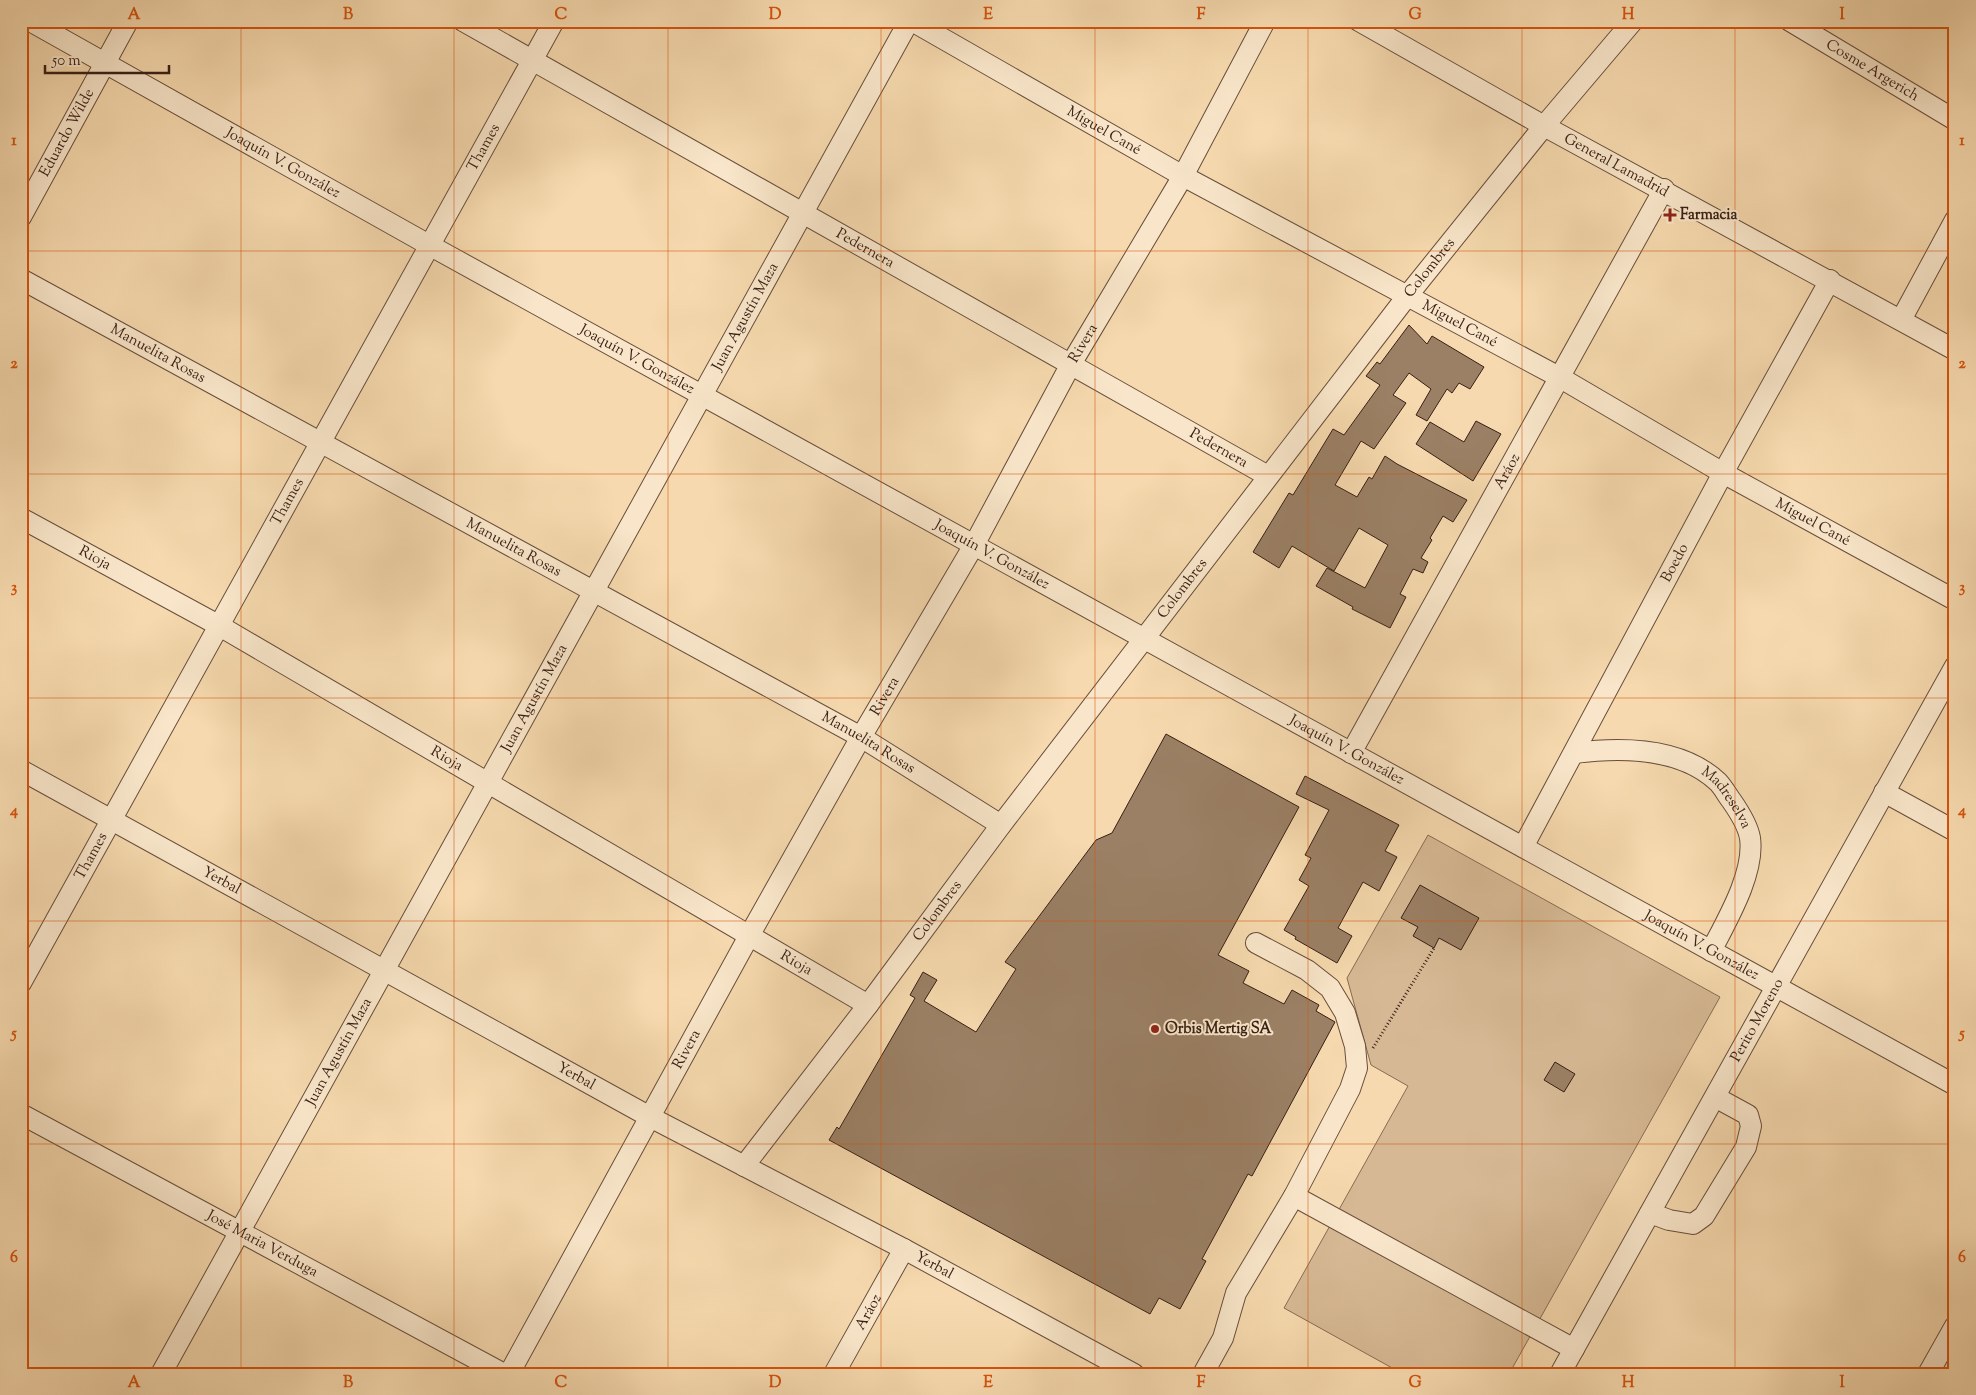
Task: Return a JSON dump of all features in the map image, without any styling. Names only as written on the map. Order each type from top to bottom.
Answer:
[{"type":"street","name":"Joaquín V. González","points":[[30,21],[429,245],[1955,1085]]},
{"type":"street","name":"Eduardo Wilde","points":[[21,217],[128,21]]},
{"type":"street","name":"Pedernera","points":[[463,21],[1268,476]]},
{"type":"street","name":"Thames","points":[[21,983],[554,21]]},
{"type":"street","name":"Miguel Cané","points":[[910,21],[1183,176],[1560,377],[1723,473],[1955,600]]},
{"type":"street","name":"Juan Agustín Maza","points":[[161,1374],[383,968],[595,591],[701,394],[910,21]]},
{"type":"street","name":"Rivera","points":[[509,1374],[749,936],[861,737],[974,545],[1071,364],[1183,176],[1265,21]]},
{"type":"street","name":"General Lamadrid","points":[[1359,21],[1544,126],[1664,189],[1955,350]]},
{"type":"street","name":"Colombres","points":[[744,1166],[868,1005],[1001,825],[1408,295],[1544,126],[1633,21]]},
{"type":"street","name":"Cosme Argerich","points":[[1790,21],[1955,120]]},
{"type":"street","name":"Aráoz","points":[[1352,753],[1664,189]]},
{"type":"street","points":[[1901,320],[1955,220]]},
{"type":"street","name":"Manuelita Rosas","points":[[21,279],[861,737],[1001,825]]},
{"type":"street","name":"Boedo","points":[[1523,847],[1723,473],[1830,280]]},
{"type":"street","name":"Rioja","points":[[21,518],[218,625],[868,1005]]},
{"type":"street","name":"Perito Moreno","points":[[1560,1374],[1955,666]]},
{"type":"street","name":"Madreselva","points":[[1574,753],[1610,748],[1652,752],[1690,764],[1718,782],[1736,807],[1750,837],[1748,870],[1737,901],[1711,951]]},
{"type":"street","name":"Yerbal","points":[[21,770],[650,1117],[904,1249],[1134,1374]]},
{"type":"street","points":[[1884,792],[1955,832]]},
{"type":"street","points":[[1203,1374],[1223,1338],[1236,1293],[1294,1196],[1350,1089],[1357,1068],[1355,1046],[1345,1013],[1330,988],[1307,970],[1256,944]]},
{"type":"street","points":[[1650,1213],[1669,1220],[1693,1224],[1704,1216],[1746,1147],[1751,1126],[1748,1115],[1715,1097]]},
{"type":"street","name":"José Maria Verduga","points":[[21,1114],[240,1230],[504,1374]]},
{"type":"street","points":[[1294,1196],[1574,1349]]},
{"type":"street","name":"Aráoz","points":[[834,1374],[904,1249]]},
{"type":"street","points":[[1928,1374],[1952,1336]]},
{"type":"path","points":[[1357,1068],[1368,1056],[1434,948]]},
{"type":"shaded area","points":[[1428,835],[1720,997],[1509,1374],[1403,1374],[1284,1308],[1408,1086],[1371,1065],[1347,978]]},
{"type":"building","points":[[1409,325],[1427,344],[1432,336],[1484,367],[1470,389],[1459,383],[1452,393],[1447,389],[1427,421],[1416,415],[1431,389],[1409,373],[1393,395],[1406,403],[1374,449],[1361,441],[1335,485],[1357,497],[1369,477],[1372,479],[1385,456],[1467,500],[1453,522],[1443,516],[1421,558],[1428,562],[1423,573],[1413,569],[1400,594],[1406,597],[1390,628],[1352,609],[1353,607],[1316,586],[1327,568],[1365,588],[1388,545],[1359,528],[1334,571],[1292,546],[1279,568],[1253,552],[1289,493],[1293,495],[1333,429],[1344,435],[1380,385],[1366,376],[1377,362],[1380,364]]},
{"type":"building","points":[[1476,421],[1501,434],[1473,481],[1416,444],[1430,422],[1464,442]]},
{"type":"building","name":"Orbis Mertig SA","points":[[1166,734],[1299,807],[1218,955],[1249,971],[1243,983],[1284,1004],[1292,990],[1319,1005],[1316,1011],[1335,1022],[1252,1176],[1248,1174],[1202,1259],[1206,1261],[1180,1309],[1159,1298],[1150,1314],[829,1140],[837,1127],[839,1129],[915,998],[910,995],[923,972],[937,980],[924,1001],[976,1032],[1016,969],[1005,962],[1096,840],[1112,833]]},
{"type":"building","points":[[1305,776],[1399,825],[1385,851],[1397,857],[1379,891],[1363,882],[1338,928],[1352,936],[1337,963],[1295,939],[1296,937],[1284,930],[1309,886],[1299,880],[1311,858],[1305,855],[1329,810],[1296,794]]},
{"type":"building","points":[[1420,885],[1479,918],[1461,950],[1439,938],[1434,948],[1413,936],[1418,927],[1401,918]]},
{"type":"building","points":[[1555,1062],[1575,1074],[1564,1092],[1544,1080]]},
{"type":"place","name":"Farmacia","points":[[1670,215]]},
{"type":"place","name":"Orbis Mertig SA","points":[[1155,1029]]}]
